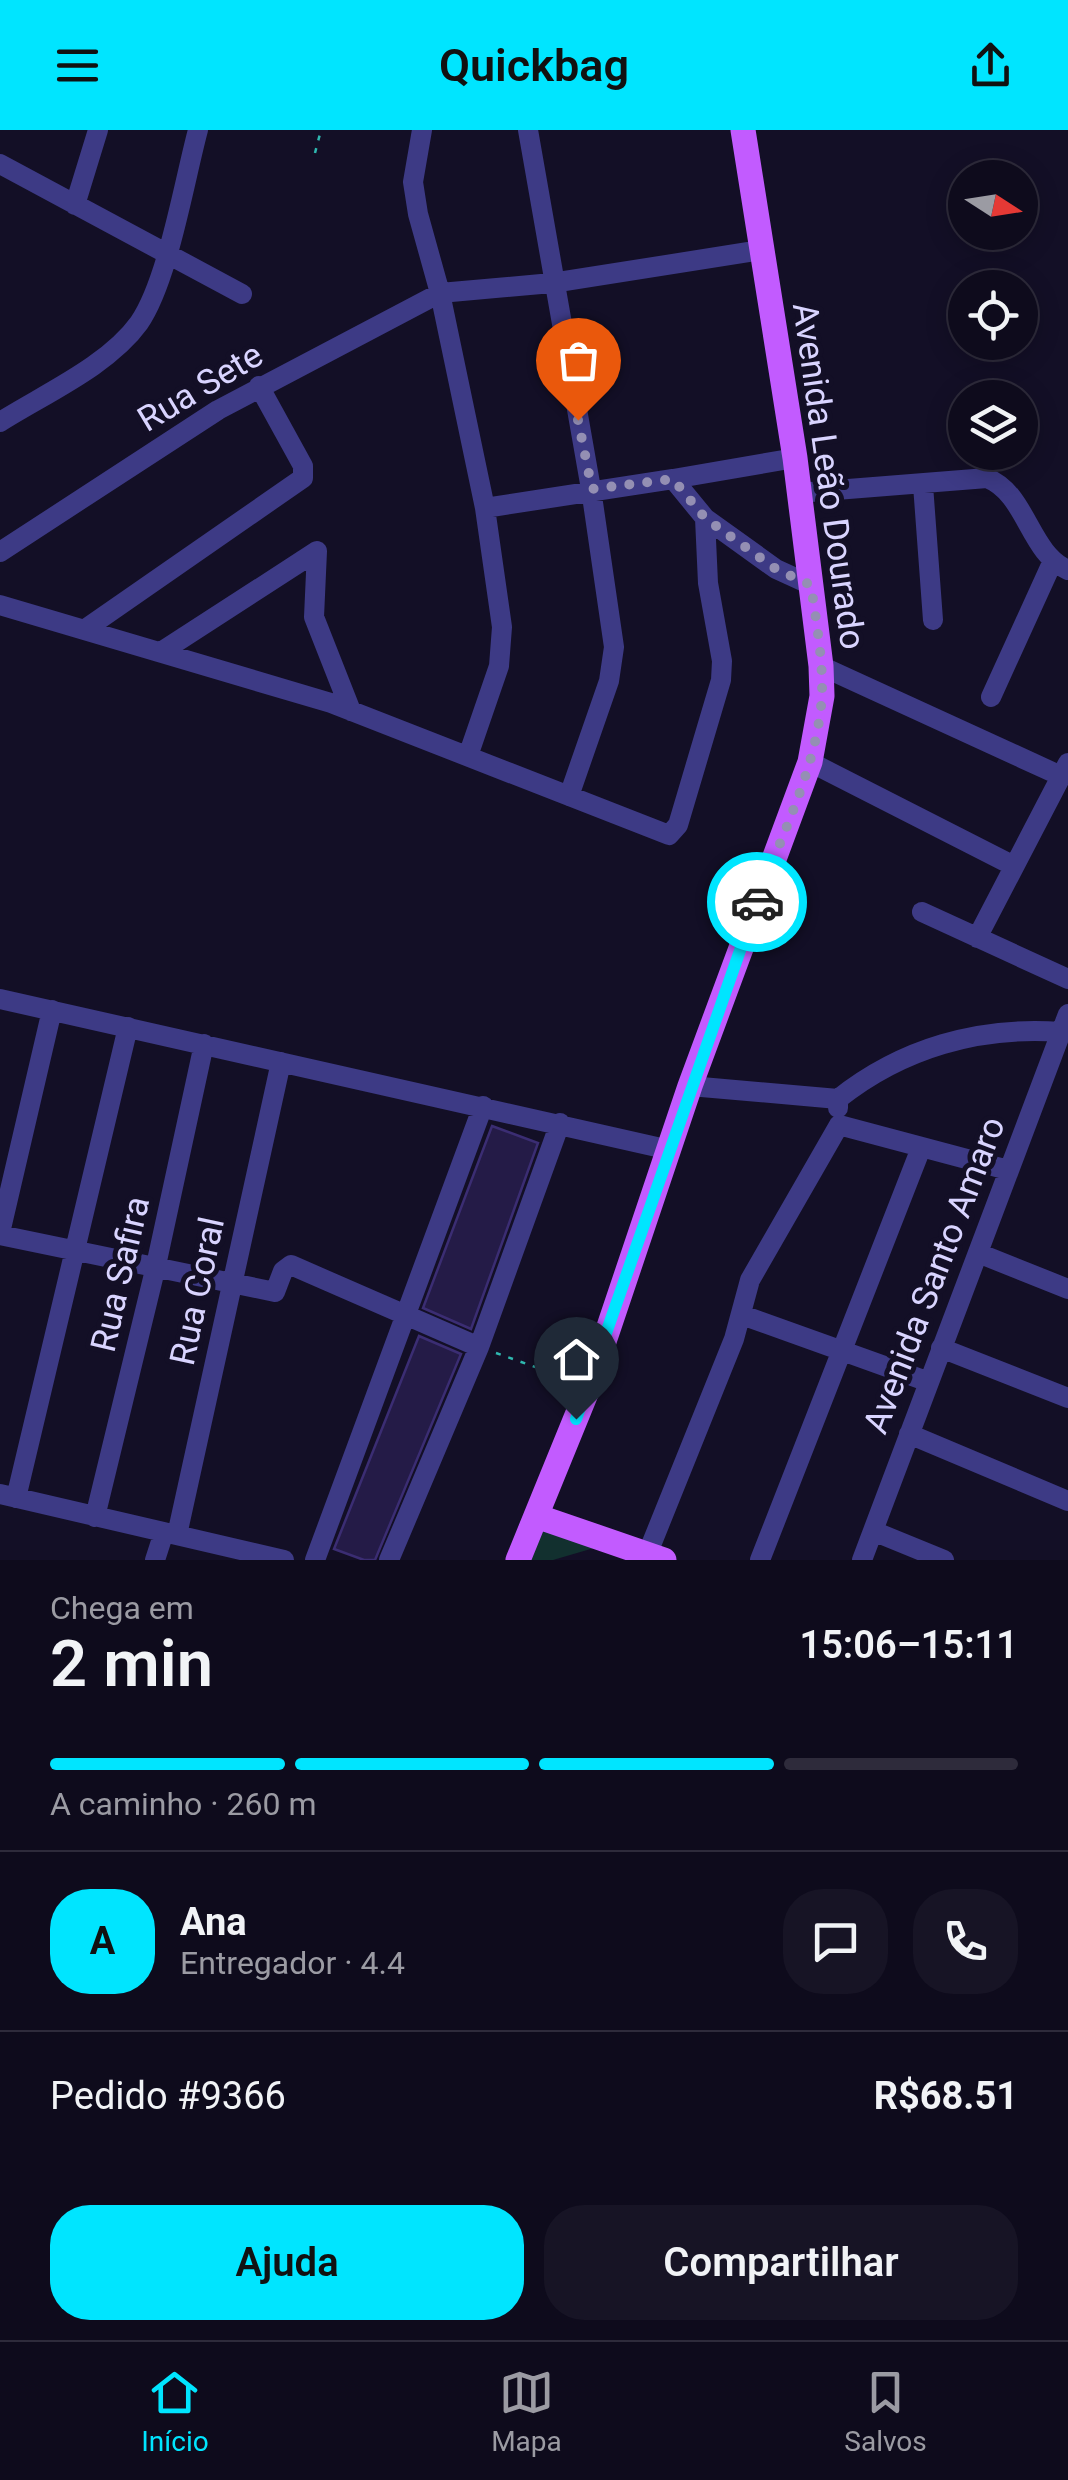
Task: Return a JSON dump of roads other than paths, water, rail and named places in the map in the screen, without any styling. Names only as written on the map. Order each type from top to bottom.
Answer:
[{"type":"main road","name":"Avenida Leão Dourado","points":[[518,1560],[589,1386],[690,1086],[810,762],[822,696],[795,458],[743,130]]},
{"type":"main road","points":[[538,1516],[649,1556]]},
{"type":"main road","points":[[603,1560],[649,1556]]},
{"type":"street","points":[[75,206],[98,130]]},
{"type":"street","points":[[0,422],[86,367],[137,325],[165,254],[198,130]]},
{"type":"street","points":[[422,130],[413,182],[485,508],[502,644],[468,756]]},
{"type":"street","points":[[528,130],[552,282],[592,489],[614,661],[569,796]]},
{"type":"street","points":[[2,166],[242,294]]},
{"type":"street","points":[[440,292],[552,282],[761,250]]},
{"type":"street","name":"Rua Sete","points":[[0,552],[260,386],[440,292]]},
{"type":"street","points":[[84,630],[303,478],[303,466],[260,386]]},
{"type":"street","points":[[485,508],[795,458]]},
{"type":"street","points":[[798,493],[987,478],[1005,488],[1060,567],[991,696]]},
{"type":"street","points":[[673,479],[705,518],[768,564],[811,585]]},
{"type":"street","points":[[923,485],[933,620]]},
{"type":"street","points":[[0,605],[351,711],[662,836],[673,833],[678,826],[721,680],[705,518]]},
{"type":"street","points":[[161,652],[317,551],[314,618],[351,711]]},
{"type":"street","points":[[821,666],[1065,770],[978,938]]},
{"type":"street","points":[[810,762],[1014,866]]},
{"type":"street","points":[[922,912],[1068,980]]},
{"type":"street","points":[[0,999],[670,1150]]},
{"type":"street","points":[[52,1010],[0,1234],[155,1270],[275,1292],[283,1270],[291,1264],[479,1348]]},
{"type":"street","points":[[690,1086],[838,1099],[903,1055],[982,1036],[1064,1023]]},
{"type":"street","name":"Avenida Santo Amaro","points":[[862,1560],[1008,1170],[1060,1055],[1064,1023]]},
{"type":"street","points":[[128,1027],[78,1253],[8,1496],[284,1560]]},
{"type":"street","name":"Rua Safira","points":[[94,1517],[155,1270],[204,1044]]},
{"type":"street","name":"Rua Coral","points":[[154,1560],[171,1534],[282,1062]]},
{"type":"street","points":[[649,1556],[742,1315],[758,1262],[839,1125],[838,1099]]},
{"type":"street","points":[[315,1560],[483,1106]]},
{"type":"street","points":[[389,1560],[479,1348],[560,1124]]},
{"type":"street","points":[[839,1125],[1008,1170]]},
{"type":"street","points":[[760,1560],[921,1148]]},
{"type":"street","points":[[978,1254],[1068,1289]]},
{"type":"street","points":[[742,1315],[929,1382]]},
{"type":"street","points":[[941,1348],[1068,1398]]},
{"type":"street","points":[[909,1434],[1068,1501]]},
{"type":"street","points":[[873,1531],[944,1560]]}]
